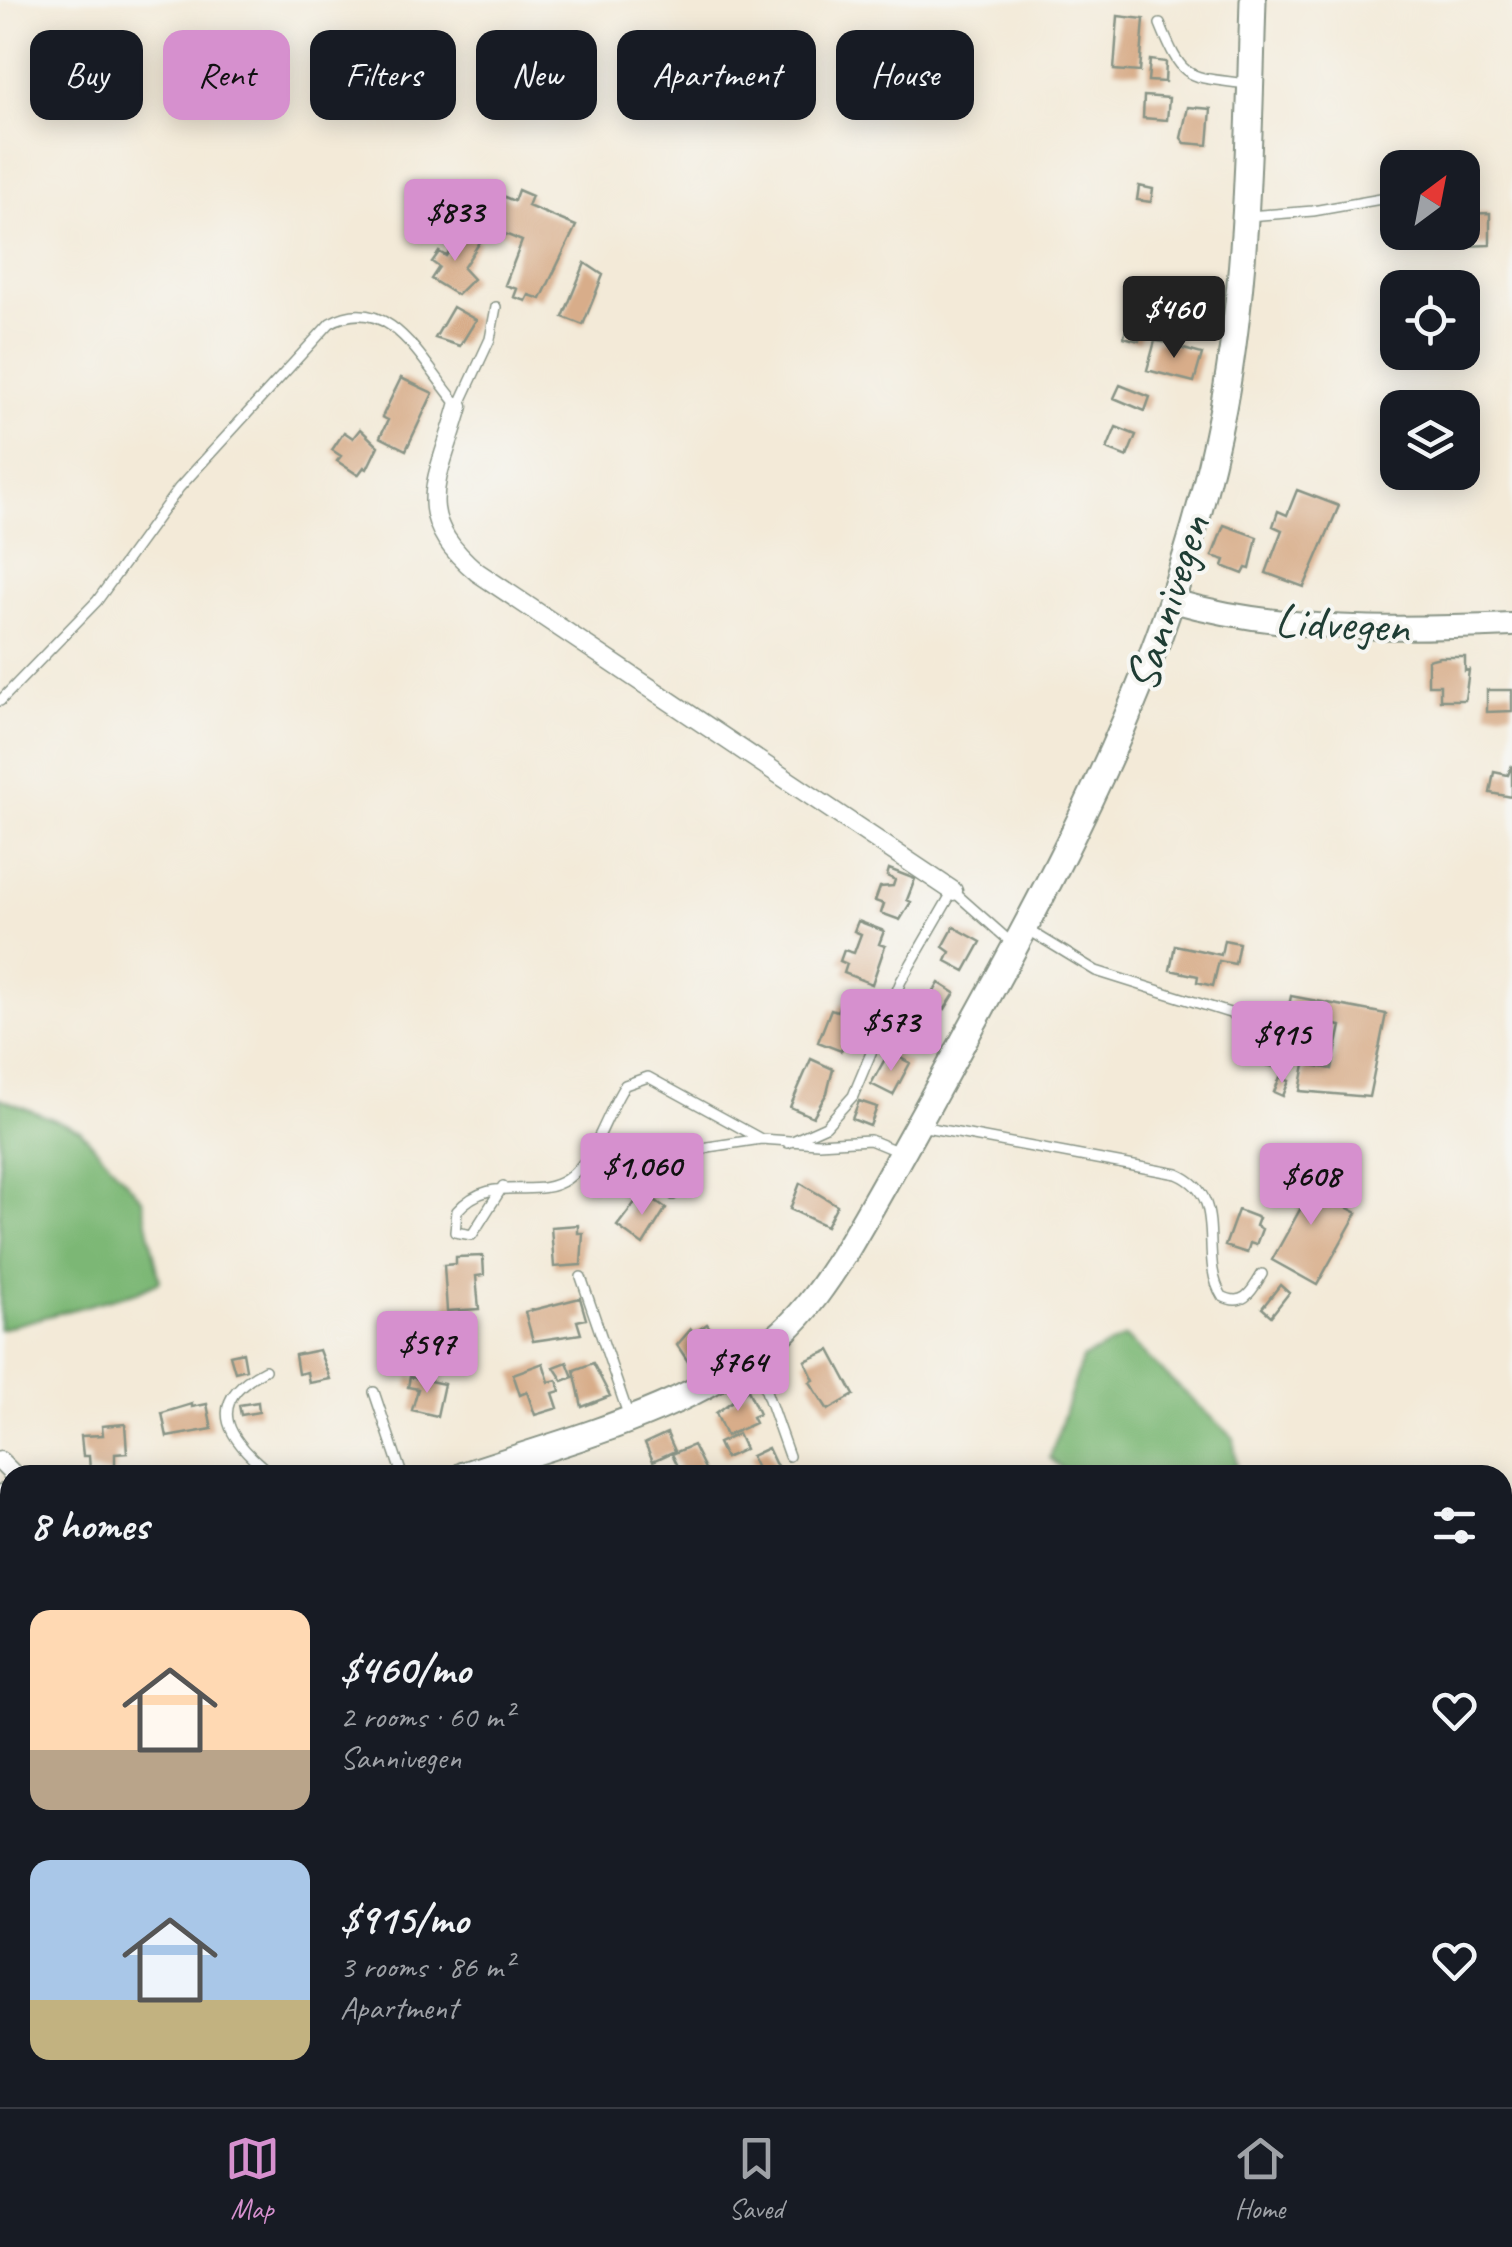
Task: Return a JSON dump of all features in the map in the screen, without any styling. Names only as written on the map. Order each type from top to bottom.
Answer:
[{"type":"main road","name":"Sannivegen","points":[[513,1465],[669,1402],[753,1354],[782,1333],[824,1286],[902,1154],[1118,746],[1173,601],[1222,412],[1245,216],[1253,0]]},
{"type":"street","points":[[458,406],[435,492],[436,525],[450,549],[476,572],[953,891]]},
{"type":"street","name":"Lidvegen","points":[[1173,601],[1296,623],[1443,628],[1512,625]]},
{"type":"lane","points":[[1160,24],[1182,71],[1190,76],[1251,84]]},
{"type":"lane","points":[[1245,216],[1314,211],[1380,199]]},
{"type":"lane","points":[[0,702],[97,601],[179,488],[330,323],[355,313],[392,324],[458,406],[490,340],[496,307]]},
{"type":"lane","points":[[788,1143],[826,1126],[853,1096],[901,982],[953,891],[1020,937],[1096,971],[1268,1026]]},
{"type":"lane","points":[[502,1186],[472,1235],[455,1232],[454,1219],[464,1203],[502,1186],[556,1184],[578,1170],[613,1102],[632,1080],[648,1078],[667,1085],[761,1140]]},
{"type":"lane","points":[[917,1126],[1188,1179],[1204,1193],[1210,1210],[1213,1273],[1222,1296],[1236,1302],[1246,1298],[1262,1274]]},
{"type":"lane","points":[[672,1195],[697,1150],[761,1140],[870,1140],[902,1154]]},
{"type":"lane","points":[[581,1277],[630,1416]]},
{"type":"lane","points":[[753,1354],[789,1456]]},
{"type":"lane","points":[[261,1465],[237,1446],[226,1422],[230,1401],[265,1370]]},
{"type":"lane","points":[[374,1392],[399,1465]]},
{"type":"green space","points":[[0,1098],[80,1130],[142,1199],[160,1281],[137,1292],[0,1329]]},
{"type":"green space","points":[[1125,1337],[1233,1437],[1237,1465],[1058,1465],[1050,1458],[1082,1359]]},
{"type":"building","points":[[1118,16],[1144,19],[1140,72],[1114,70]]},
{"type":"building","points":[[1150,60],[1166,62],[1165,82],[1148,81]]},
{"type":"building","points":[[1144,96],[1169,98],[1167,120],[1143,118]]},
{"type":"building","points":[[1188,107],[1211,109],[1208,145],[1185,143],[1181,138]]},
{"type":"building","points":[[1139,186],[1153,189],[1151,202],[1137,200]]},
{"type":"building","points":[[518,190],[532,196],[528,206],[576,226],[541,299],[529,295],[526,301],[514,297],[517,289],[505,285],[522,241],[488,227],[500,195],[514,201]]},
{"type":"building","points":[[1480,213],[1490,213],[1490,245],[1480,245]]},
{"type":"building","points":[[463,231],[480,242],[463,268],[473,279],[457,295],[431,279],[439,267],[432,262],[439,252],[446,256]]},
{"type":"building","points":[[585,263],[603,275],[583,325],[563,317]]},
{"type":"building","points":[[453,307],[476,320],[460,346],[435,338]]},
{"type":"building","points":[[1128,322],[1143,326],[1139,341],[1124,337]]},
{"type":"building","points":[[1155,341],[1181,344],[1180,348],[1202,354],[1194,382],[1147,370]]},
{"type":"building","points":[[401,378],[433,393],[406,450],[380,437],[388,420],[382,417]]},
{"type":"building","points":[[1120,385],[1150,397],[1145,411],[1114,398]]},
{"type":"building","points":[[1116,427],[1136,435],[1127,457],[1107,449]]},
{"type":"building","points":[[360,429],[378,446],[367,469],[364,467],[358,475],[337,461],[341,456],[332,450],[344,432],[353,438]]},
{"type":"building","points":[[1297,490],[1339,506],[1304,587],[1266,573],[1282,530],[1273,526],[1278,511],[1287,515]]},
{"type":"building","points":[[1224,525],[1257,537],[1250,569],[1246,568],[1243,574],[1223,566],[1225,560],[1212,556]]},
{"type":"building","points":[[1465,657],[1465,671],[1469,670],[1465,700],[1440,700],[1440,685],[1428,685],[1428,660]]},
{"type":"building","points":[[1487,690],[1512,690],[1512,711],[1487,712]]},
{"type":"building","points":[[1512,765],[1512,797],[1490,793],[1494,772],[1508,775]]},
{"type":"building","points":[[889,869],[915,879],[907,900],[911,902],[900,920],[881,913],[884,904],[875,901],[880,887],[893,886],[895,880],[887,876]]},
{"type":"building","points":[[858,921],[884,931],[879,944],[885,946],[872,984],[844,973],[847,964],[840,961],[844,950],[854,953],[861,934],[854,931]]},
{"type":"building","points":[[954,927],[981,942],[965,971],[946,961],[950,952],[943,947]]},
{"type":"building","points":[[1224,940],[1239,943],[1235,964],[1219,961],[1213,986],[1197,982],[1198,976],[1170,970],[1175,945],[1221,955]]},
{"type":"building","points":[[939,983],[955,993],[945,1009],[929,1000]]},
{"type":"building","points":[[912,996],[939,1011],[920,1038],[904,1029],[909,1020],[901,1016]]},
{"type":"building","points":[[1291,996],[1386,1014],[1369,1097],[1300,1091],[1305,1064],[1332,1069],[1341,1026],[1287,1016]]},
{"type":"building","points":[[841,1003],[859,1010],[841,1051],[818,1042],[831,1009],[837,1011]]},
{"type":"building","points":[[1259,1026],[1287,1032],[1280,1068],[1252,1062]]},
{"type":"building","points":[[889,1052],[910,1063],[893,1095],[871,1084]]},
{"type":"building","points":[[811,1059],[833,1069],[827,1093],[813,1117],[790,1107]]},
{"type":"building","points":[[1280,1077],[1289,1081],[1283,1096],[1274,1092]]},
{"type":"building","points":[[859,1101],[877,1107],[870,1126],[852,1119]]},
{"type":"building","points":[[1285,1168],[1319,1183],[1315,1190],[1357,1213],[1317,1285],[1272,1260],[1303,1204],[1274,1192]]},
{"type":"building","points":[[800,1183],[837,1205],[826,1226],[790,1209]]},
{"type":"building","points":[[643,1192],[666,1208],[643,1245],[617,1226]]},
{"type":"building","points":[[1238,1210],[1259,1218],[1256,1226],[1262,1229],[1256,1245],[1250,1243],[1247,1253],[1225,1246]]},
{"type":"building","points":[[578,1225],[578,1233],[583,1233],[581,1265],[554,1267],[551,1227]]},
{"type":"building","points":[[483,1256],[484,1275],[476,1276],[479,1309],[447,1311],[444,1265],[456,1264],[456,1257]]},
{"type":"building","points":[[1280,1285],[1289,1293],[1271,1316],[1262,1308]]},
{"type":"building","points":[[580,1298],[586,1319],[577,1321],[581,1334],[533,1341],[525,1312]]},
{"type":"building","points":[[707,1324],[719,1342],[689,1363],[677,1345],[691,1329],[694,1333]]},
{"type":"building","points":[[399,1341],[423,1342],[422,1356],[398,1354]]},
{"type":"building","points":[[319,1350],[330,1379],[309,1383],[307,1372],[298,1374],[295,1355]]},
{"type":"building","points":[[830,1350],[854,1395],[828,1410],[810,1382],[814,1380],[805,1361]]},
{"type":"building","points":[[243,1352],[246,1369],[235,1372],[230,1355]]},
{"type":"building","points":[[567,1362],[573,1377],[563,1381],[554,1367]]},
{"type":"building","points":[[543,1363],[549,1382],[557,1380],[560,1391],[553,1393],[558,1408],[535,1415],[527,1392],[520,1395],[513,1374]]},
{"type":"building","points":[[593,1363],[610,1396],[582,1407],[574,1370]]},
{"type":"building","points":[[410,1377],[444,1384],[437,1416],[412,1410],[418,1389],[408,1387]]},
{"type":"building","points":[[748,1390],[759,1414],[752,1417],[755,1423],[726,1436],[716,1413]]},
{"type":"building","points":[[258,1402],[259,1412],[241,1415],[239,1405]]},
{"type":"building","points":[[207,1404],[212,1429],[167,1437],[162,1413]]},
{"type":"building","points":[[125,1424],[127,1453],[115,1454],[115,1465],[90,1465],[89,1456],[83,1456],[81,1436],[103,1435],[102,1426]]},
{"type":"building","points":[[667,1433],[675,1451],[653,1461],[645,1443]]},
{"type":"building","points":[[738,1434],[745,1449],[725,1458],[718,1443]]},
{"type":"building","points":[[693,1445],[703,1465],[678,1465],[672,1454]]},
{"type":"building","points":[[768,1448],[776,1465],[755,1465],[751,1456]]}]
